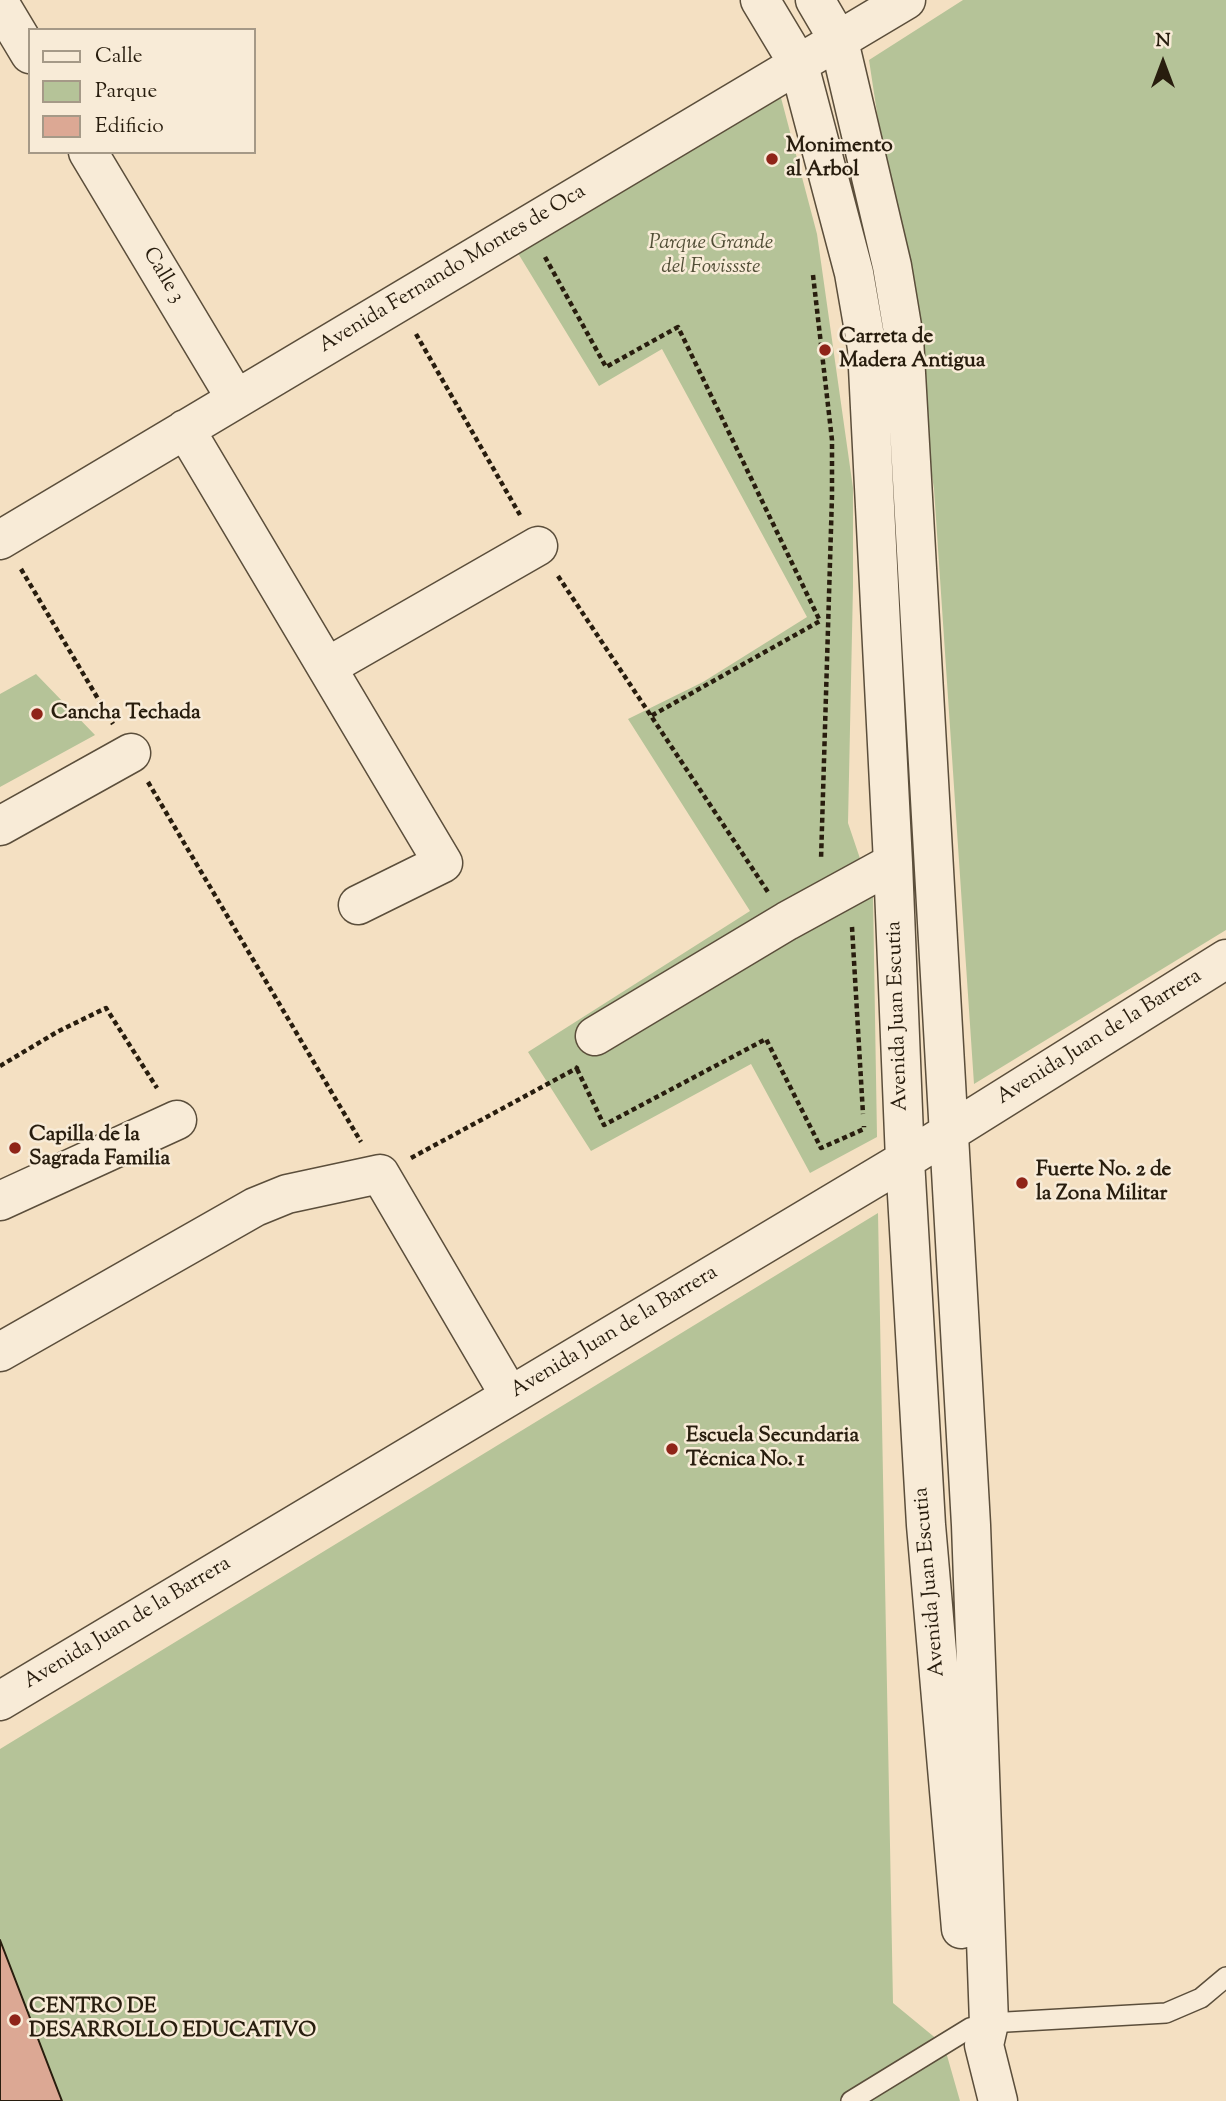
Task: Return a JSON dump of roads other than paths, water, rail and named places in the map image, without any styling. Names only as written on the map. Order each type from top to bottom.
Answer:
[{"type":"street","name":"Avenida Juan Escutia","points":[[760,0],[799,65],[854,273],[867,348],[905,1160],[926,1525],[981,2032],[998,2101]]},
{"type":"street","name":"Avenida Juan Escutia","points":[[815,0],[839,41],[892,266],[904,338],[971,1525],[981,2032]]},
{"type":"street","name":"Avenida Fernando Montes de Oca","points":[[2,539],[906,0]]},
{"type":"street","points":[[0,4],[28,51]]},
{"type":"street","name":"Calle 3","points":[[89,154],[236,399]]},
{"type":"street","points":[[185,429],[443,863],[358,905]]},
{"type":"street","points":[[327,667],[538,546]]},
{"type":"street","points":[[0,826],[131,753]]},
{"type":"street","points":[[586,1052],[787,921],[893,863]]},
{"type":"street","name":"Avenida Juan de la Barrera","points":[[0,1701],[950,1133],[1226,959]]},
{"type":"street","points":[[0,1201],[177,1120]]},
{"type":"street","points":[[0,1352],[255,1207],[287,1195],[380,1174],[510,1396]]},
{"type":"street","points":[[926,1525],[971,1525]]},
{"type":"lane","points":[[851,2101],[981,2032],[1166,2012],[1202,1998],[1226,1977]]},
{"type":"place","name":"Monimento al Arbol","points":[[772,159]]},
{"type":"place","name":"Carreta de Madera Antigua","points":[[825,350]]},
{"type":"place","name":"Cancha Techada","points":[[37,714]]},
{"type":"place","name":"Capilla de la Sagrada Familia","points":[[15,1148]]},
{"type":"place","name":"Fuerte No. 2 de la Zona Militar","points":[[1022,1183]]},
{"type":"place","name":"Escuela Secundaria Técnica No. 1","points":[[672,1449]]},
{"type":"place","name":"CENTRO DE DESARROLLO EDUCATIVO","points":[[15,2020]]},
{"type":"park label","name":"Parque Grande del Fovissste","points":[[711,256]]}]
